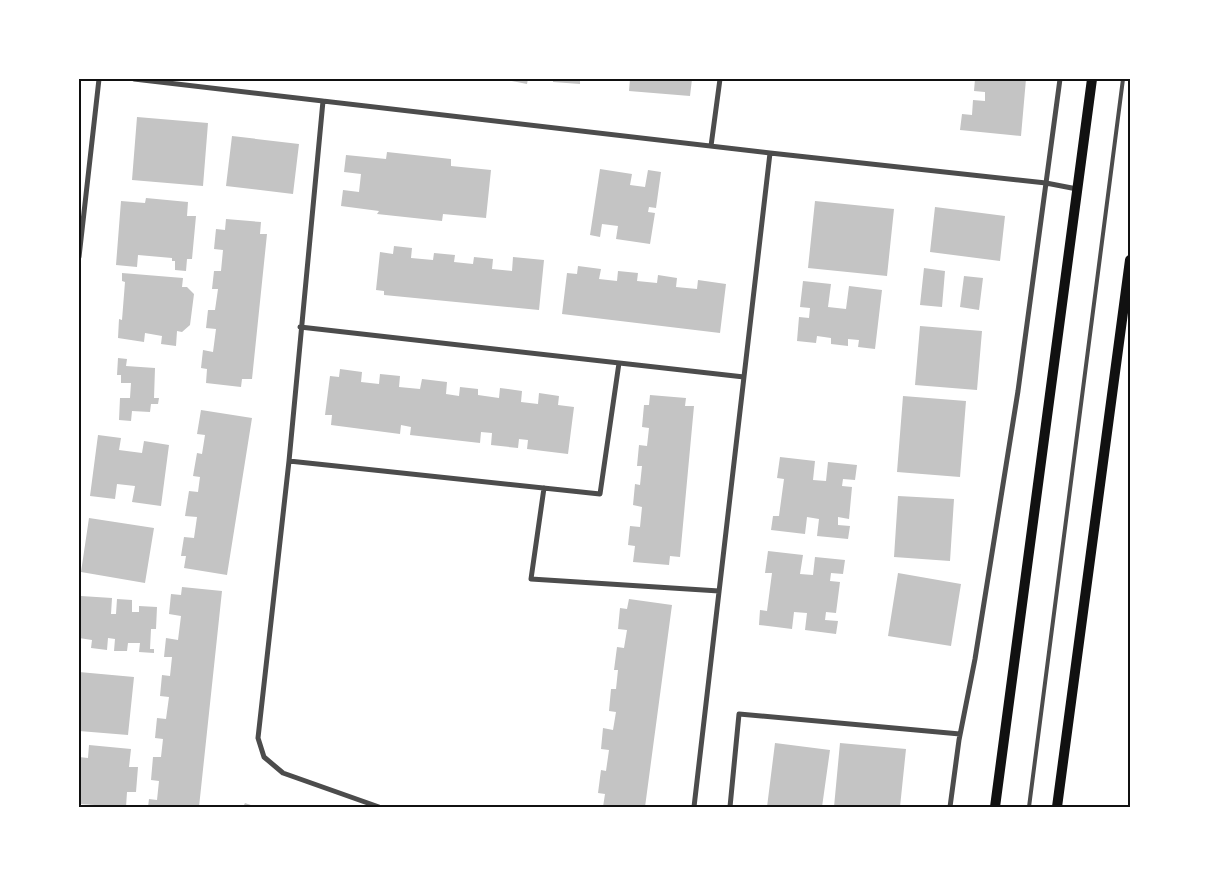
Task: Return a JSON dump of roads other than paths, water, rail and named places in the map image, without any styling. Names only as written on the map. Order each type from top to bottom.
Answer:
[{"type":"main road","points":[[995,807],[1092,79]]},
{"type":"main road","points":[[1058,807],[1130,260]]},
{"type":"street","points":[[79,257],[99,79]]},
{"type":"street","points":[[134,79],[1077,189]]},
{"type":"street","points":[[711,146],[720,79]]},
{"type":"street","points":[[950,807],[960,734],[999,515],[1031,298],[1060,79]]},
{"type":"street","points":[[323,101],[300,327],[289,460],[258,738],[264,757],[283,773],[379,807]]},
{"type":"street","points":[[694,807],[770,153]]},
{"type":"street","points":[[300,327],[744,377]]},
{"type":"street","points":[[289,460],[600,494],[619,363]]},
{"type":"street","points":[[544,488],[531,579],[719,591]]},
{"type":"street","points":[[730,807],[739,714],[960,734]]},
{"type":"lane","points":[[1029,807],[1123,79]]}]
